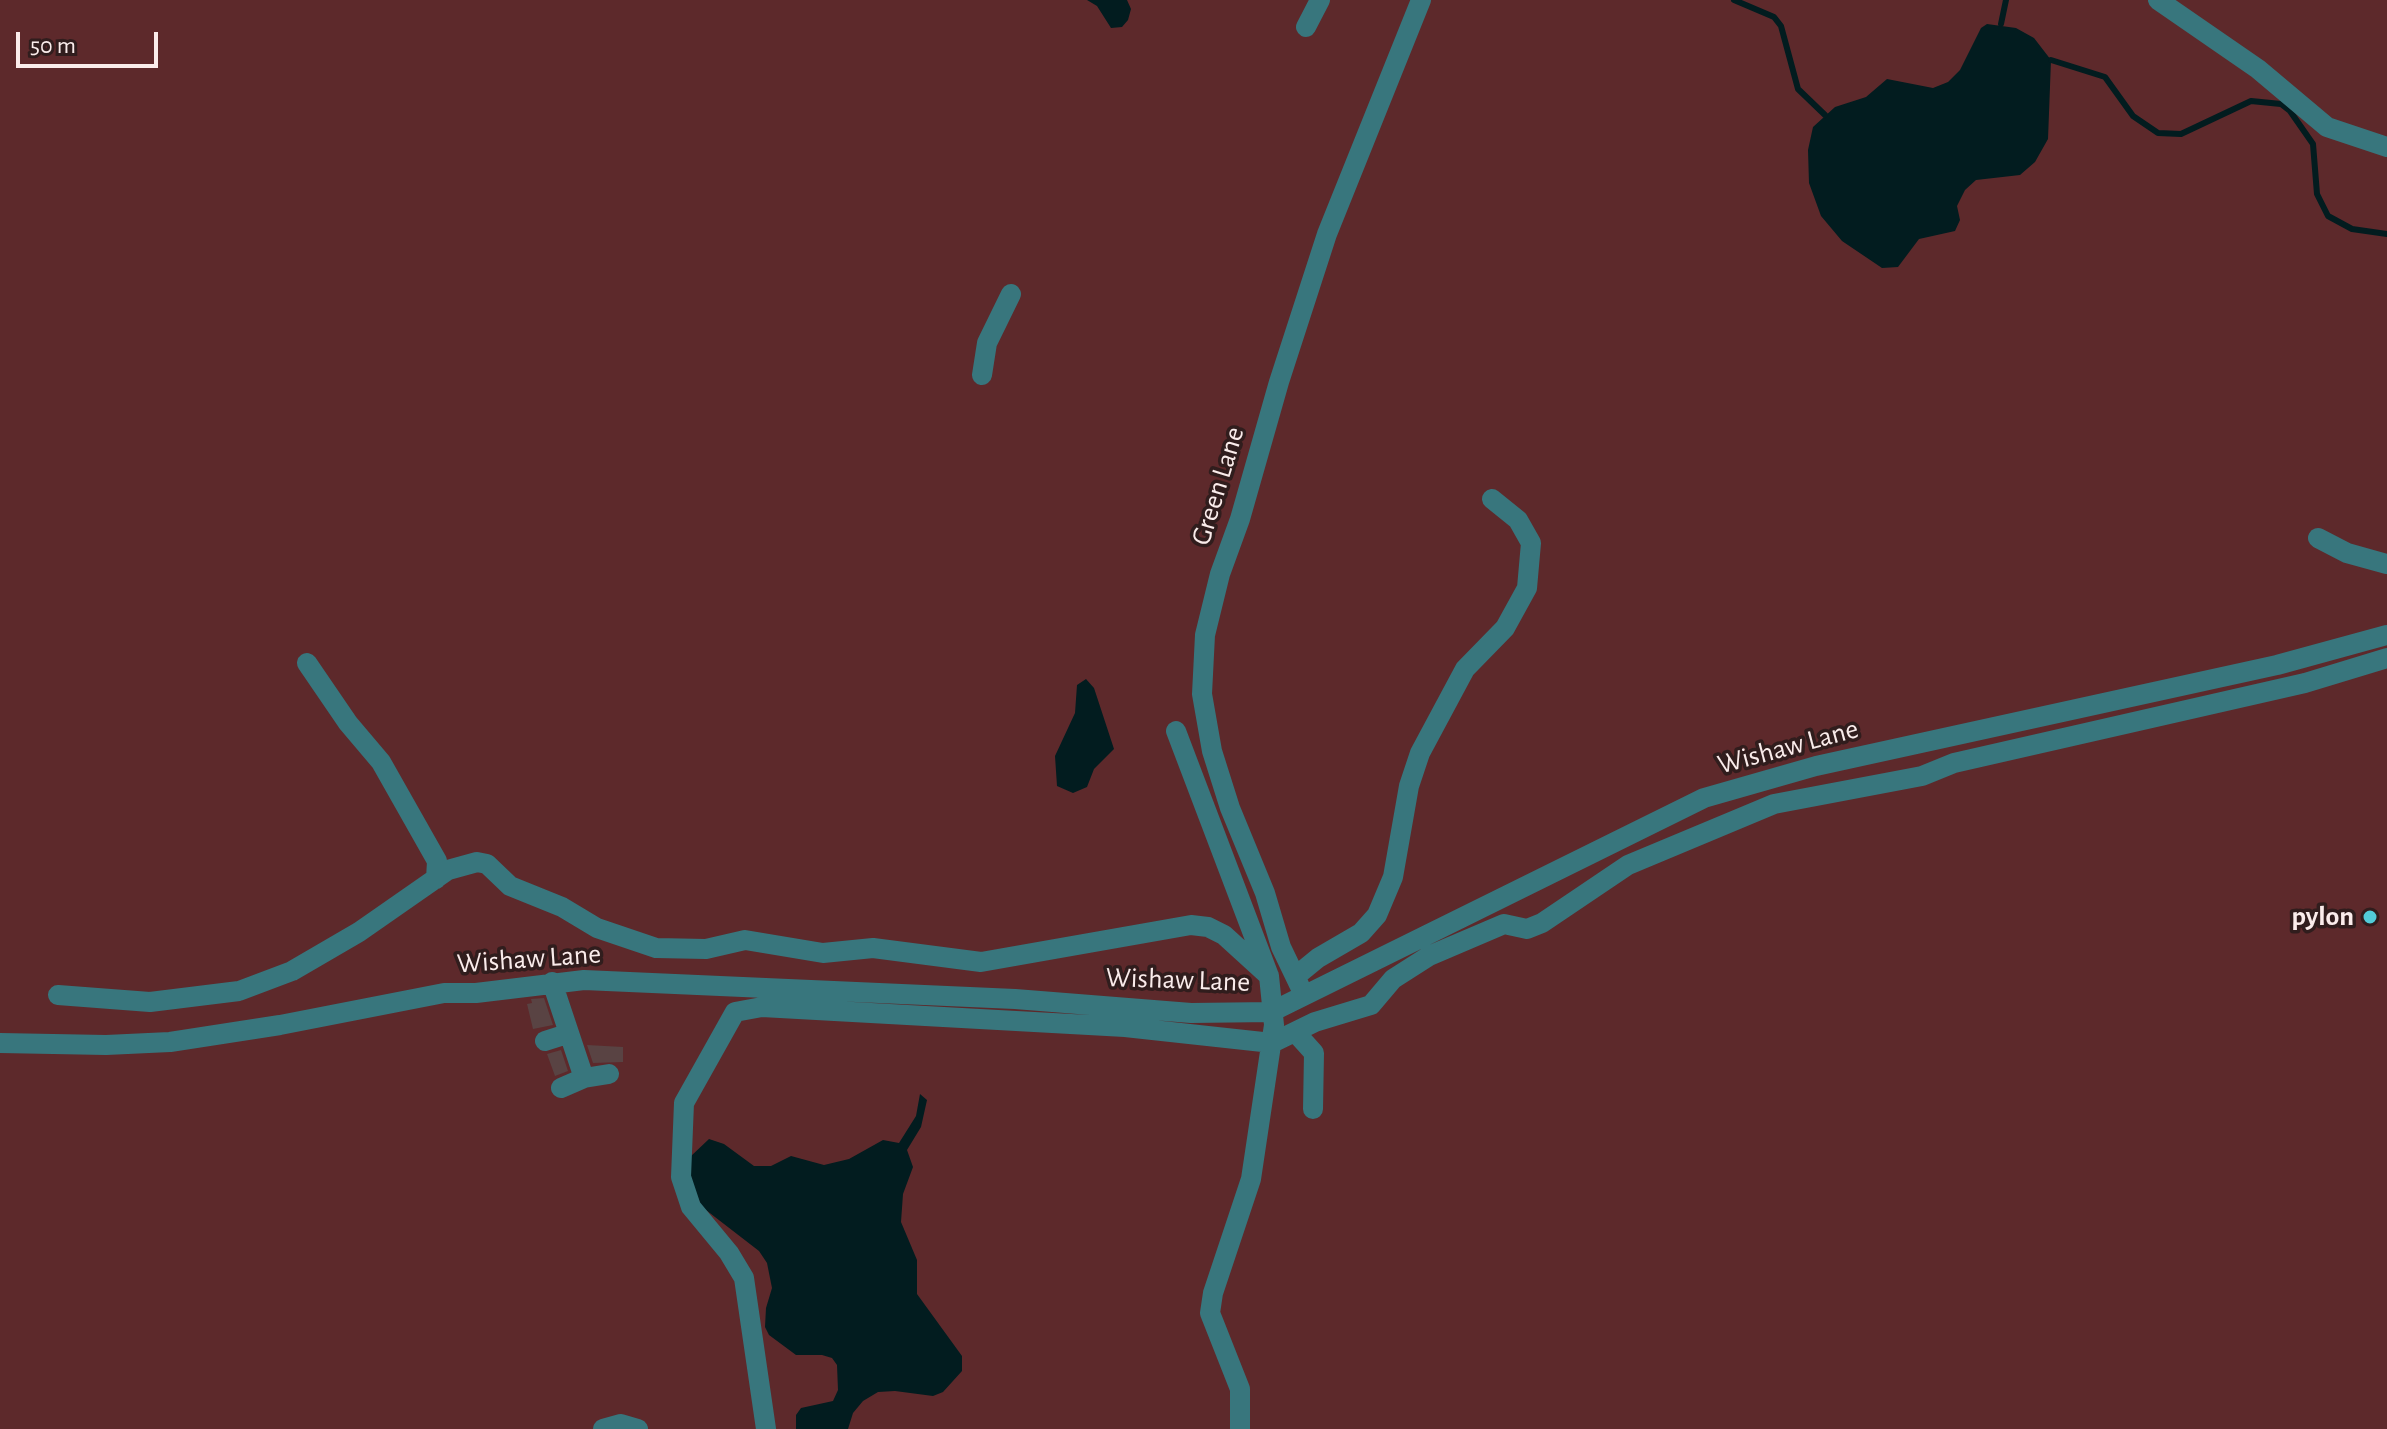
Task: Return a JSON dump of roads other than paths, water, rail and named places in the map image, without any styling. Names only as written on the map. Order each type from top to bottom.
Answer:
[{"type":"street","points":[[1306,27],[1320,0]]},
{"type":"street","name":"Green Lane","points":[[1304,995],[1281,947],[1265,893],[1230,808],[1212,751],[1202,694],[1205,635],[1220,574],[1240,519],[1279,382],[1327,234],[1421,0]]},
{"type":"street","points":[[2158,0],[2258,69],[2327,127],[2387,147]]},
{"type":"street","points":[[982,375],[987,343],[1011,294]]},
{"type":"street","points":[[1296,976],[1361,933],[1377,915],[1393,877],[1409,786],[1420,753],[1465,669],[1505,628],[1527,588],[1531,543],[1518,520],[1492,499]]},
{"type":"street","points":[[2318,538],[2347,553],[2387,564]]},
{"type":"street","name":"Wishaw Lane","points":[[0,1043],[106,1045],[205,1038],[416,997],[552,982],[680,982],[823,992],[1015,999],[1191,1013],[1271,1012],[1704,798],[1816,766],[2277,665],[2387,635]]},
{"type":"street","points":[[766,1429],[744,1278],[729,1253],[691,1207],[681,1177],[684,1103],[735,1012],[762,1007],[1125,1027],[1272,1043],[1315,1022],[1371,1005],[1393,979],[1429,956],[1504,924],[1527,929],[1542,923],[1628,865],[1774,804],[1922,776],[1954,763],[2291,686],[2387,658]]},
{"type":"street","points":[[307,663],[348,723],[381,762],[437,861],[436,879]]},
{"type":"street","points":[[1176,731],[1269,976],[1274,1025],[1251,1179],[1213,1293],[1210,1313],[1240,1389],[1240,1429]]},
{"type":"street","points":[[58,995],[150,1002],[239,991],[292,971],[319,956],[464,864],[487,864],[524,893],[562,907],[616,937],[656,948],[706,949],[745,940],[823,953],[873,948],[981,962],[1191,925],[1208,927],[1224,935],[1269,976]]},
{"type":"street","points":[[552,982],[584,1078]]},
{"type":"street","points":[[1296,1033],[1314,1053],[1313,1109]]},
{"type":"street","points":[[545,1041],[567,1034]]},
{"type":"street","points":[[561,1088],[584,1078],[609,1074]]},
{"type":"street","points":[[603,1429],[621,1424],[638,1429]]},
{"type":"water","points":[[1087,0],[1127,0],[1131,9],[1128,20],[1122,27],[1111,28],[1097,6]]},
{"type":"water","points":[[1987,24],[2016,28],[2034,38],[2051,60],[2048,139],[2035,162],[2020,175],[1976,180],[1965,190],[1957,206],[1960,220],[1955,231],[1919,239],[1898,267],[1882,268],[1842,241],[1821,216],[1809,183],[1808,150],[1813,127],[1835,107],[1866,97],[1887,79],[1933,88],[1948,82],[1960,70],[1981,28]]},
{"type":"water","points":[[1086,679],[1094,688],[1114,749],[1094,769],[1087,787],[1073,793],[1057,786],[1055,756],[1075,713],[1077,685]]},
{"type":"water","points":[[920,1094],[927,1100],[921,1127],[907,1150],[913,1167],[903,1194],[901,1222],[917,1260],[917,1294],[962,1356],[962,1371],[943,1392],[933,1396],[878,1392],[863,1401],[853,1413],[848,1429],[796,1429],[796,1415],[801,1408],[833,1401],[838,1390],[837,1365],[832,1358],[822,1355],[796,1355],[769,1335],[765,1327],[766,1308],[772,1288],[767,1263],[759,1251],[702,1207],[690,1180],[690,1157],[709,1139],[724,1144],[754,1166],[771,1166],[791,1156],[824,1165],[849,1159],[883,1140],[899,1143],[916,1116]]},
{"type":"waterway","points":[[1734,0],[1774,17],[1781,26],[1798,89],[1825,115]]},
{"type":"waterway","points":[[2001,24],[2006,0]]},
{"type":"waterway","points":[[2051,60],[2105,77],[2133,116],[2158,133],[2181,134],[2251,101],[2281,104],[2290,111],[2313,144],[2317,194],[2328,216],[2352,229],[2387,234]]},
{"type":"place","name":"pylon","points":[[2370,917]]}]
